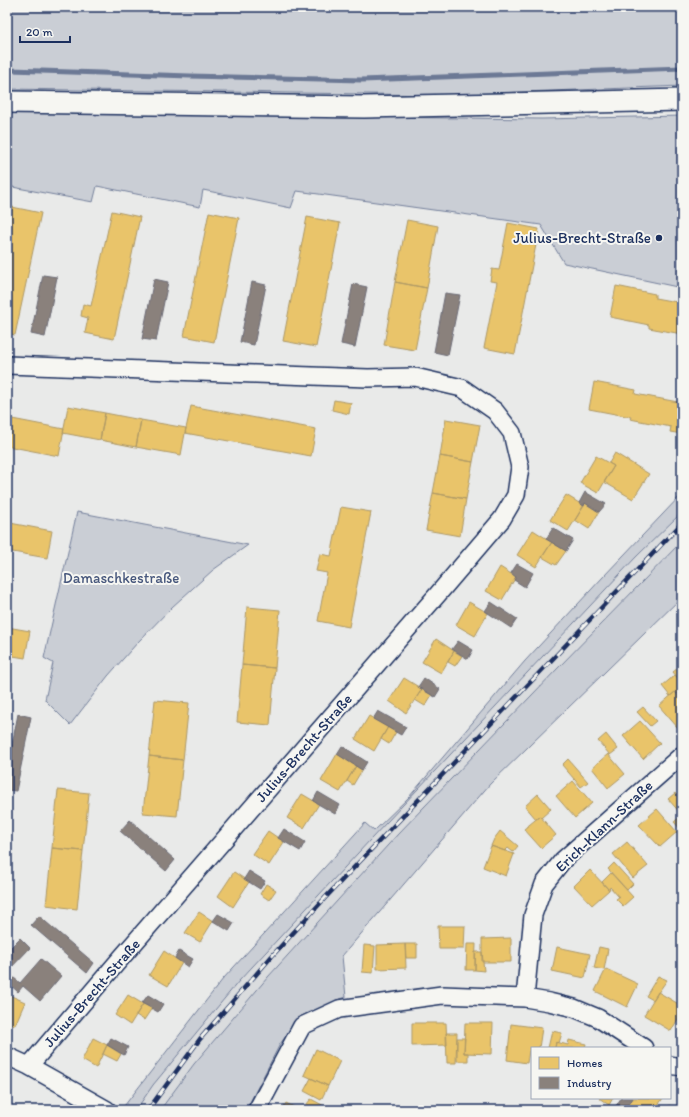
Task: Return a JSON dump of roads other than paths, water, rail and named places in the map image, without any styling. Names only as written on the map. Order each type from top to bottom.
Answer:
[{"type":"main road","points":[[7,102],[364,107],[682,100]]},
{"type":"street","name":"Julius-Brecht-Straße","points":[[7,365],[368,378],[415,377],[462,388],[495,411],[512,433],[520,467],[516,495],[502,519],[29,1066]]},
{"type":"street","name":"Erich-Klann-Straße","points":[[525,998],[533,915],[544,884],[563,860],[682,755]]},
{"type":"street","points":[[258,1110],[302,1026],[339,1009],[442,995],[525,998],[574,1008],[598,1018],[642,1047]]},
{"type":"street","points":[[7,1056],[29,1066],[108,1110]]},
{"type":"street","points":[[671,1065],[682,1067]]},
{"type":"waterway","points":[[7,68],[11,70],[362,80],[682,68]]},
{"type":"railway","points":[[148,1110],[200,1039],[272,956],[325,898],[682,523]]},
{"type":"place","name":"Julius-Brecht-Straße","points":[[659,238]]},
{"type":"park label","name":"Damaschkestraße","points":[[121,578]]}]
